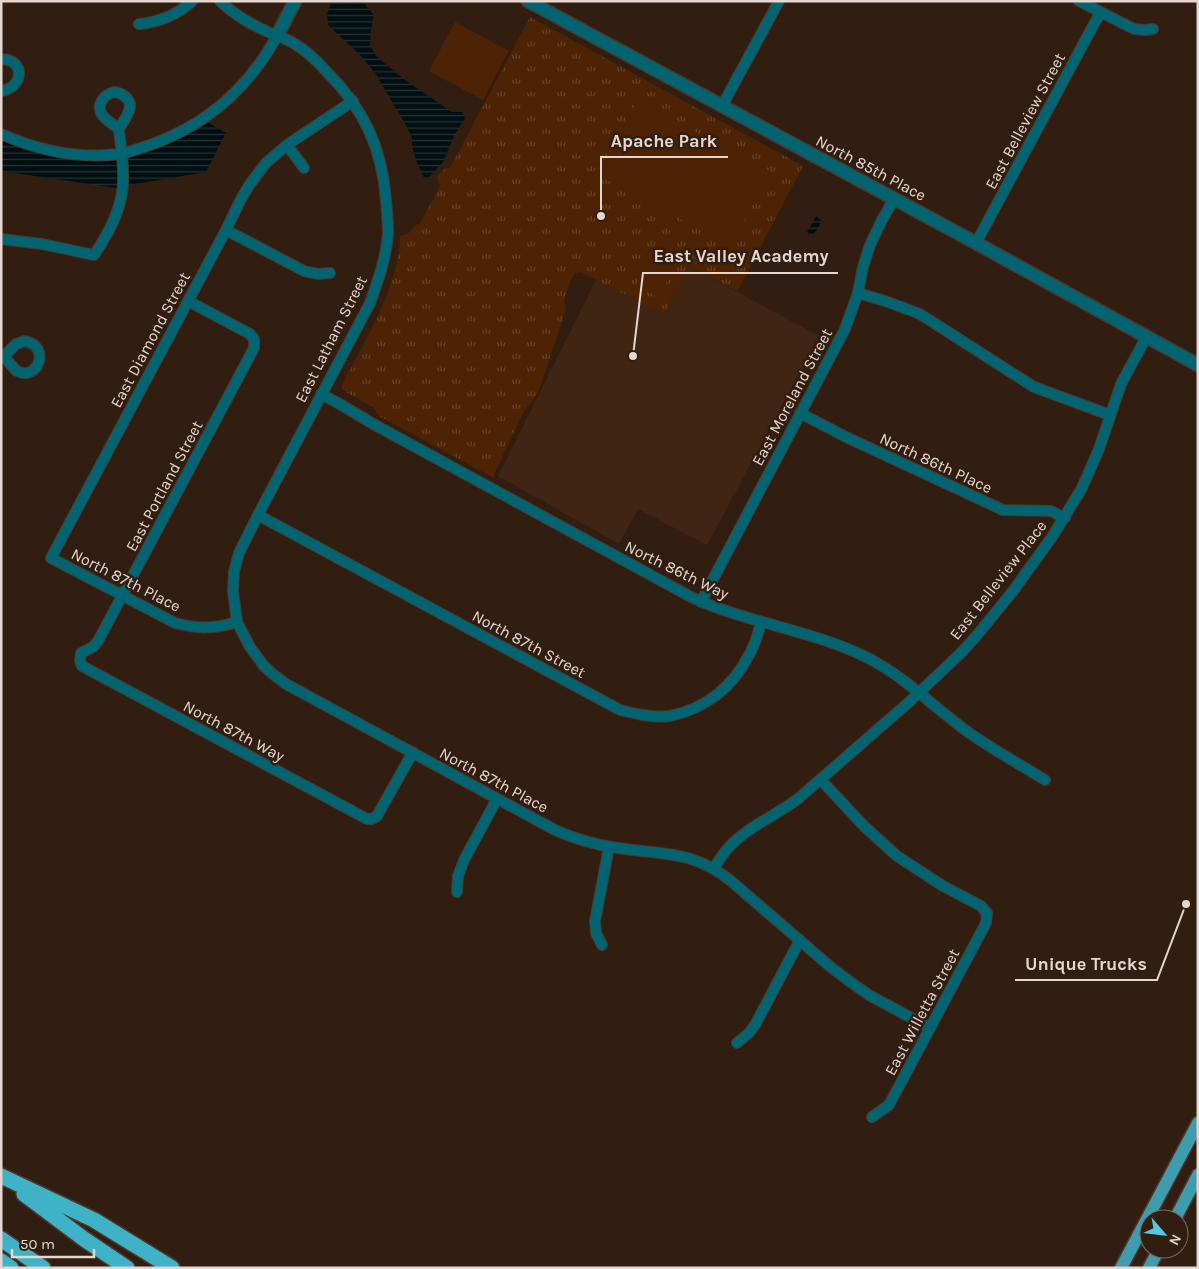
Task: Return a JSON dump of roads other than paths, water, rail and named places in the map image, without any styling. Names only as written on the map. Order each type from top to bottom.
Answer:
[{"type":"highway","points":[[1,1177],[127,1268]]},
{"type":"highway","points":[[1,1177],[94,1220],[172,1268]]},
{"type":"highway","points":[[1,1239],[43,1268]]},
{"type":"highway","points":[[1,1261],[11,1268]]},
{"type":"main road","points":[[1121,1268],[1198,1123]]},
{"type":"main road","points":[[1179,1209],[1198,1175]]},
{"type":"street","points":[[139,24],[166,18],[182,10],[192,1]]},
{"type":"street","name":"East Latham Street","points":[[220,1],[240,17],[295,44],[318,62],[341,85],[353,102],[372,138],[380,160],[388,216],[388,233],[380,276],[370,304],[239,553],[234,572],[233,591],[237,622]]},
{"type":"street","points":[[1,134],[21,143],[56,152],[89,155],[121,154],[166,139],[186,130],[220,107],[238,91],[268,52],[295,1]]},
{"type":"street","name":"North 85th Place","points":[[528,1],[1198,365]]},
{"type":"street","points":[[722,106],[779,1]]},
{"type":"street","points":[[1079,1],[1134,29],[1153,29]]},
{"type":"street","name":"East Belleview Street","points":[[976,243],[1100,13]]},
{"type":"street","points":[[1,59],[12,61],[19,74],[16,84],[7,90],[1,91]]},
{"type":"street","name":"East Diamond Street","points":[[51,558],[250,184],[266,163],[287,145],[353,102]]},
{"type":"street","points":[[1,239],[42,244],[94,255],[118,212],[123,186],[119,129]]},
{"type":"street","points":[[287,145],[304,168]]},
{"type":"street","name":"East Moreland Street","points":[[701,602],[845,329],[858,293],[870,245],[894,199]]},
{"type":"street","points":[[226,230],[304,271],[318,274],[330,273]]},
{"type":"street","points":[[858,293],[920,314],[1034,387],[1110,416]]},
{"type":"street","name":"East Portland Street","points":[[82,666],[81,654],[86,649],[93,647],[98,641],[254,348],[254,339],[250,334],[188,301]]},
{"type":"street","name":"East Belleview Place","points":[[714,868],[735,841],[748,830],[784,809],[821,780],[919,693],[962,652],[1013,591],[1065,518],[1082,488],[1121,384],[1146,336]]},
{"type":"street","name":"North 86th Way","points":[[322,394],[375,425],[701,602],[761,623],[841,646],[868,658],[896,674],[967,732],[1045,780]]},
{"type":"street","name":"North 86th Place","points":[[800,414],[1002,510],[1051,511],[1065,518]]},
{"type":"street","name":"North 87th Street","points":[[258,515],[620,710],[636,714],[669,716],[691,710],[712,700],[726,688],[740,671],[750,655],[761,623]]},
{"type":"street","name":"North 87th Place","points":[[51,558],[165,618],[184,625],[194,628],[208,628],[222,627],[237,622],[250,647],[264,666],[286,684],[565,834],[609,847],[676,854],[714,868],[727,877],[833,969],[869,995],[930,1028]]},
{"type":"street","name":"North 87th Way","points":[[82,666],[367,819],[378,816],[413,752]]},
{"type":"street","name":"East Willetta Street","points":[[821,780],[864,826],[897,856],[943,886],[981,906],[987,913],[986,923],[889,1105],[872,1117]]},
{"type":"street","points":[[457,892],[458,876],[464,860],[497,799]]},
{"type":"street","points":[[602,945],[596,933],[595,921],[609,847]]},
{"type":"street","points":[[736,1043],[749,1033],[755,1025],[800,940]]},
{"type":"place","name":"Apache Park","points":[[601,216]]},
{"type":"place","name":"East Valley Academy","points":[[633,356]]},
{"type":"place","name":"Unique Trucks","points":[[1186,904]]}]
